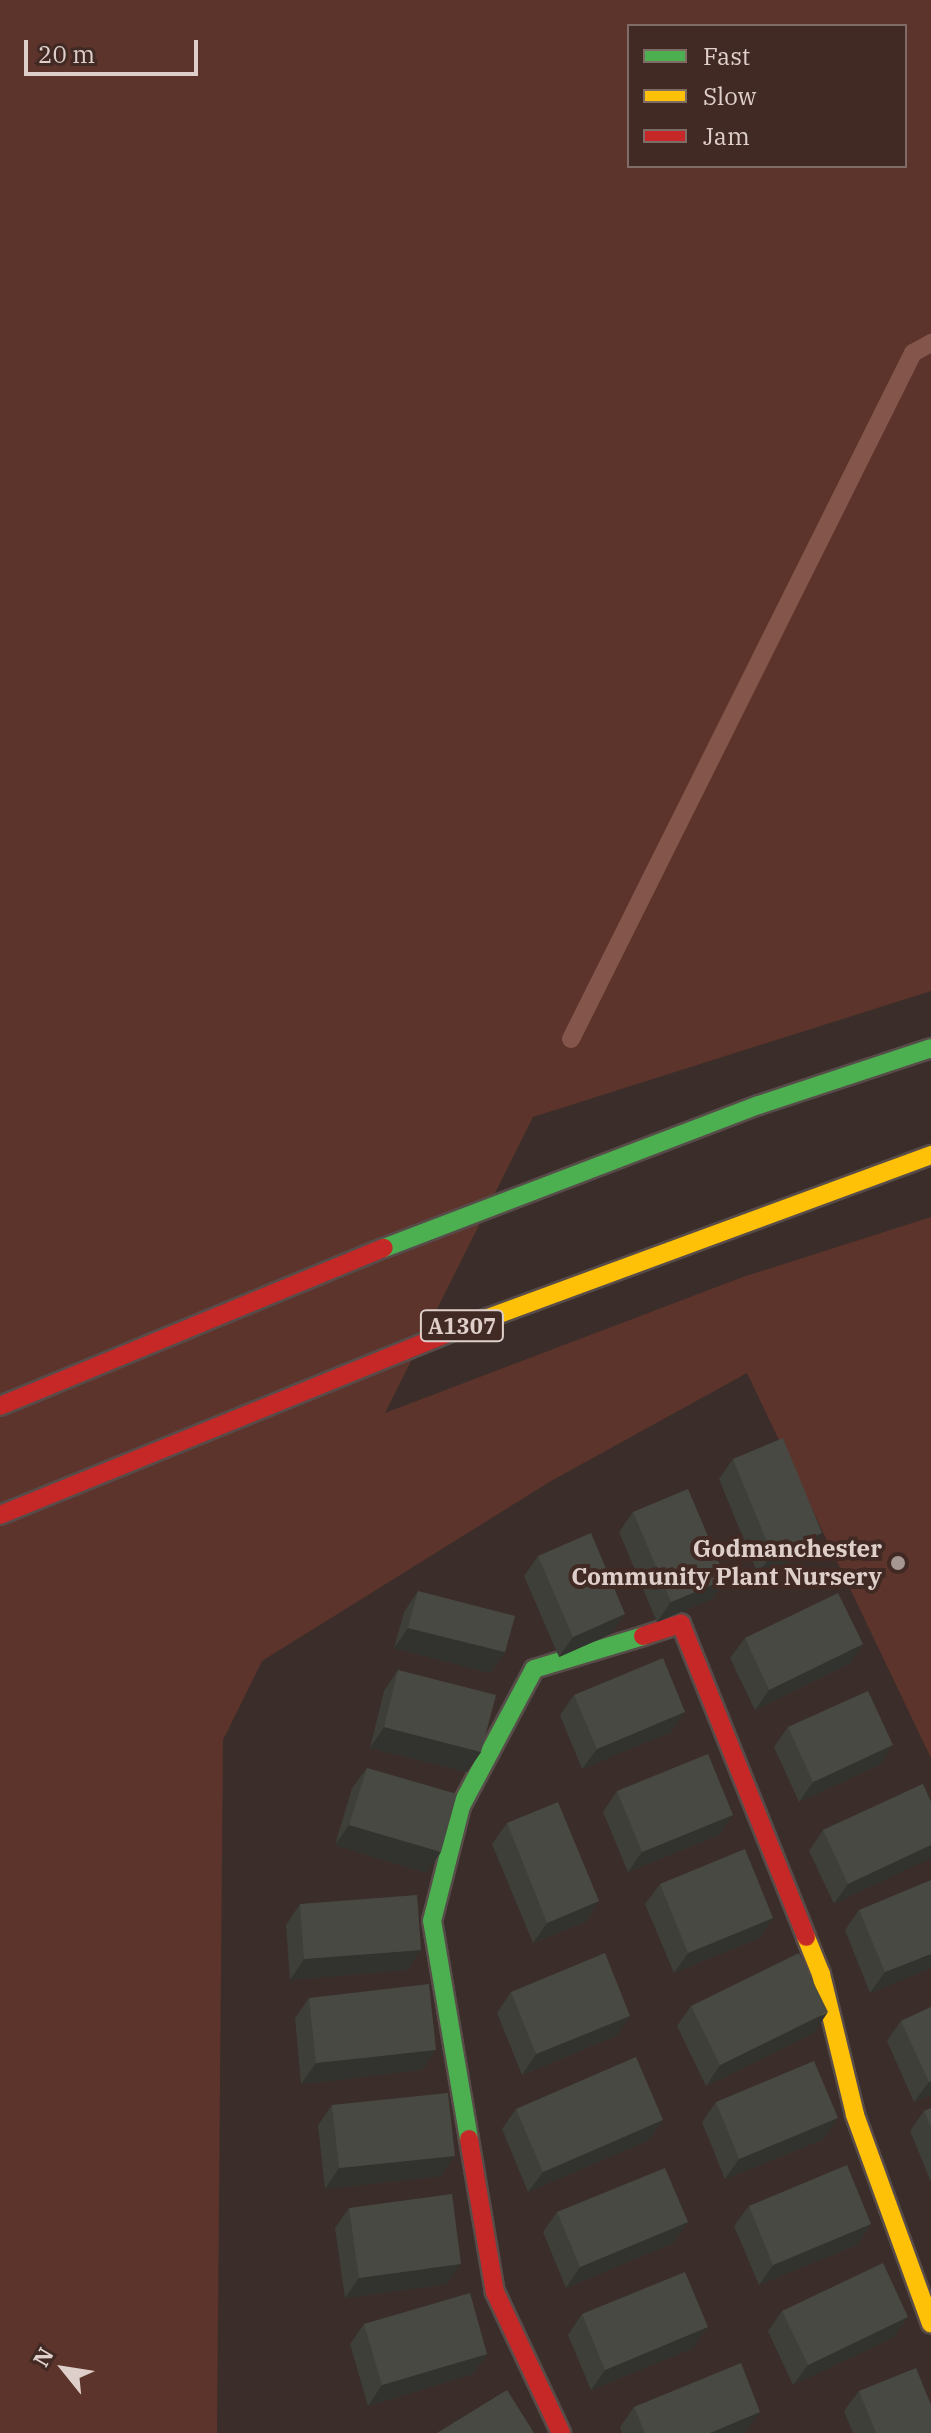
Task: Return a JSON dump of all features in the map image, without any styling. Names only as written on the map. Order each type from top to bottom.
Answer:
[{"type":"main road","points":[[0,1406],[331,1268],[759,1105],[931,1048]]},
{"type":"main road","name":"A1307","points":[[0,1515],[370,1361],[799,1199],[931,1155]]},
{"type":"main road","points":[[561,2433],[495,2292],[432,1921],[461,1806],[534,1669],[681,1624],[821,1974],[855,2115],[931,2324]]},
{"type":"shaded area","points":[[0,0],[931,0],[931,991],[533,1117],[385,1413],[743,1277],[931,1217],[931,1758],[747,1373],[551,1481],[262,1661],[223,1740],[217,2433],[0,2433]]},
{"type":"building","points":[[783,1438],[822,1533],[772,1554],[733,1459]]},
{"type":"building","points":[[688,1489],[726,1579],[671,1602],[633,1512]]},
{"type":"building","points":[[591,1533],[625,1614],[573,1637],[538,1556]]},
{"type":"building","points":[[418,1591],[515,1616],[505,1652],[408,1628]]},
{"type":"building","points":[[838,1593],[863,1644],[769,1690],[745,1638]]},
{"type":"building","points":[[663,1658],[685,1712],[597,1749],[574,1695]]},
{"type":"building","points":[[398,1670],[496,1695],[481,1752],[384,1727]]},
{"type":"building","points":[[868,1691],[893,1745],[813,1782],[788,1727]]},
{"type":"building","points":[[708,1754],[733,1815],[642,1852],[617,1791]]},
{"type":"building","points":[[367,1768],[457,1794],[441,1852],[349,1825]]},
{"type":"building","points":[[923,1784],[931,1802],[931,1845],[848,1884],[823,1830]]},
{"type":"building","points":[[558,1802],[599,1901],[547,1923],[507,1823]]},
{"type":"building","points":[[745,1849],[773,1918],[688,1953],[660,1884]]},
{"type":"building","points":[[931,1880],[931,1954],[885,1972],[859,1910]]},
{"type":"building","points":[[417,1895],[421,1950],[304,1959],[300,1904]]},
{"type":"building","points":[[605,1953],[630,2016],[536,2054],[511,1992]]},
{"type":"building","points":[[799,1953],[828,2012],[720,2065],[691,2006]]},
{"type":"building","points":[[429,1984],[436,2050],[316,2063],[309,1998]]},
{"type":"building","points":[[931,2007],[931,2081],[929,2082],[901,2021]]},
{"type":"building","points":[[636,2057],[663,2120],[543,2172],[516,2109]]},
{"type":"building","points":[[814,2061],[838,2118],[739,2159],[716,2102]]},
{"type":"building","points":[[448,2093],[455,2156],[339,2168],[332,2105]]},
{"type":"building","points":[[931,2108],[931,2127],[924,2111]]},
{"type":"building","points":[[847,2165],[871,2224],[773,2265],[749,2206]]},
{"type":"building","points":[[665,2168],[688,2222],[580,2267],[557,2212]]},
{"type":"building","points":[[452,2194],[461,2264],[359,2278],[349,2208]]},
{"type":"building","points":[[883,2263],[908,2317],[808,2365],[782,2311]]},
{"type":"building","points":[[685,2272],[708,2327],[605,2370],[582,2314]]},
{"type":"building","points":[[470,2293],[487,2354],[382,2385],[364,2324]]},
{"type":"building","points":[[741,2363],[760,2412],[710,2433],[645,2433],[634,2407]]},
{"type":"building","points":[[916,2368],[931,2405],[931,2433],[876,2433],[859,2391]]},
{"type":"building","points":[[507,2390],[534,2433],[437,2433]]},
{"type":"waterway","points":[[571,1039],[913,353],[931,343]]},
{"type":"traffic: fast","points":[[384,1248],[759,1105],[931,1048]]},
{"type":"traffic: fast","points":[[469,2139],[432,1921],[461,1806],[534,1669],[643,1636]]},
{"type":"traffic: slow","points":[[450,1332],[931,1155]]},
{"type":"traffic: slow","points":[[806,1937],[821,1974],[855,2115],[931,2324]]},
{"type":"traffic: jam","points":[[0,1406],[384,1248]]},
{"type":"traffic: jam","points":[[0,1515],[450,1332]]},
{"type":"traffic: jam","points":[[643,1636],[681,1624],[806,1937]]},
{"type":"traffic: jam","points":[[469,2139],[495,2292],[561,2433]]},
{"type":"place","name":"Godmanchester Community Plant Nursery","points":[[898,1563]]}]
